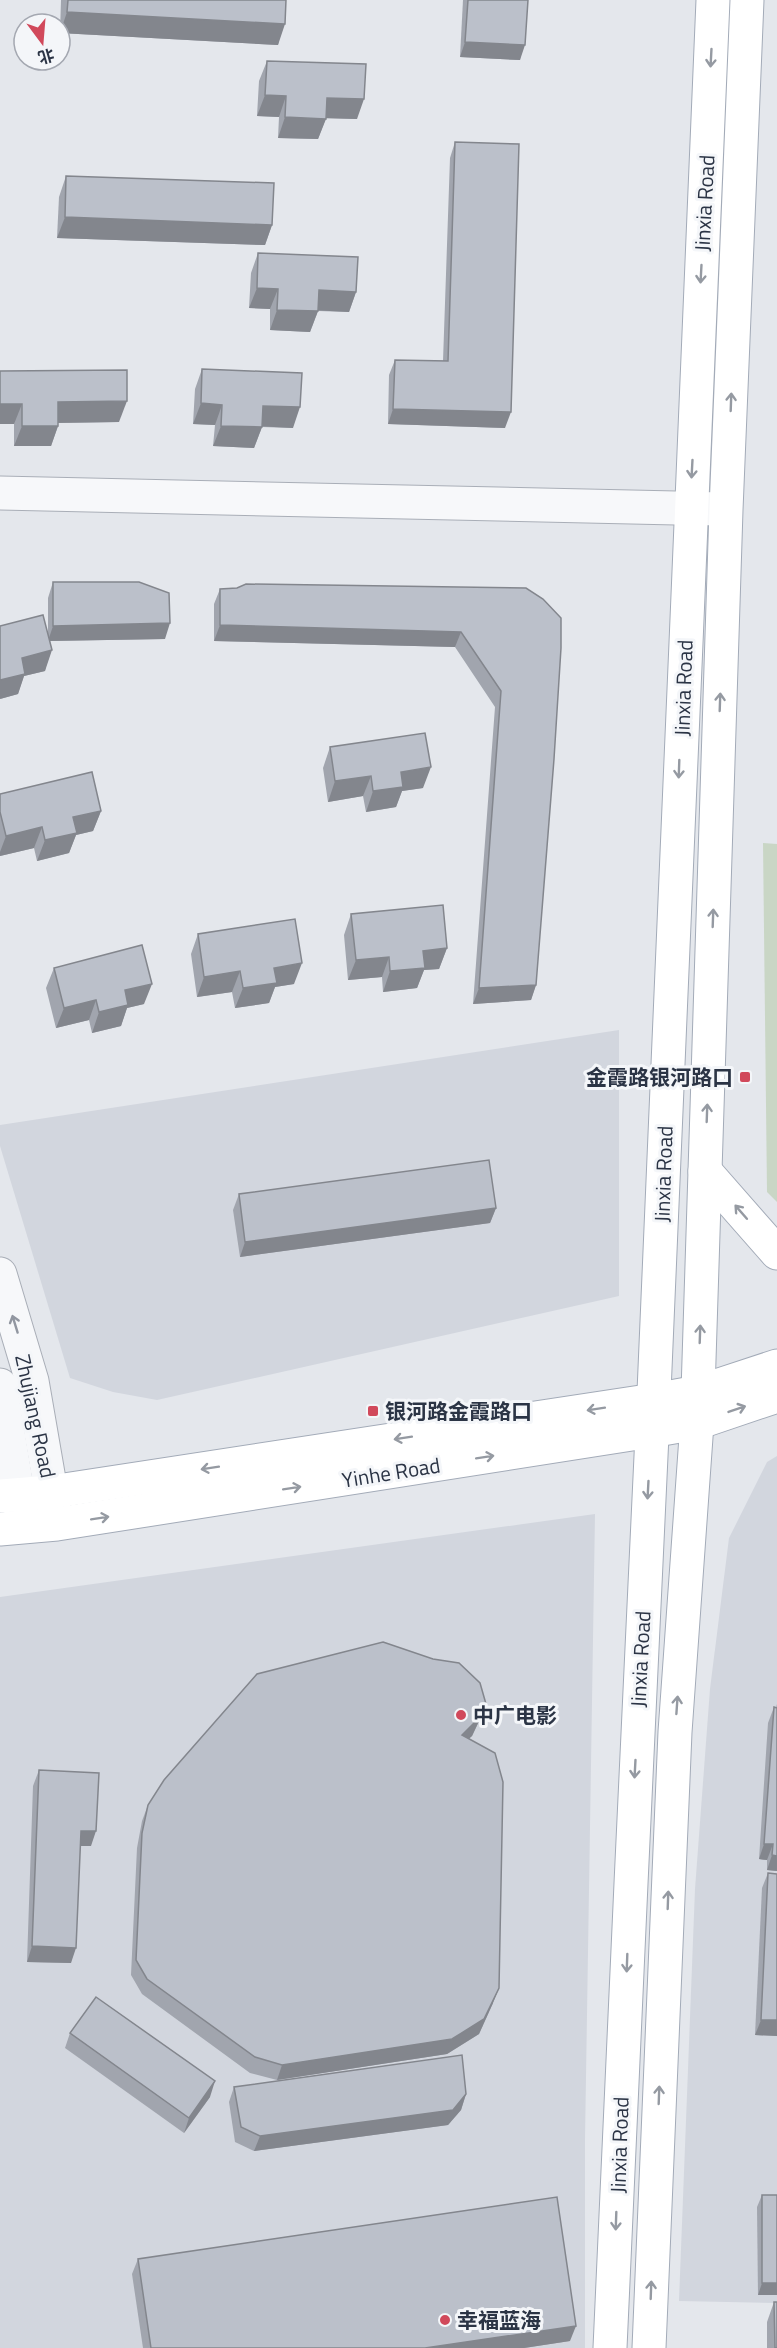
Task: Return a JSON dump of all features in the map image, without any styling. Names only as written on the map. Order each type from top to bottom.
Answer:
[{"type":"main road","name":"Jinxia Road","points":[[610,2348],[713,0]]},
{"type":"main road","name":"Jinxia Road","points":[[648,2348],[675,1732],[698,1408],[726,510],[747,0]]},
{"type":"main road","points":[[705,1171],[777,1253]]},
{"type":"main road","name":"Yinhe Road","points":[[698,1408],[777,1366]]},
{"type":"main road","name":"Yinhe Road","points":[[12,1527],[57,1524],[652,1416],[777,1396]]},
{"type":"main road","name":"Yinhe Road","points":[[9,1494],[51,1492],[652,1416]]},
{"type":"street","points":[[0,494],[726,510]]},
{"type":"street","name":"Zhujiang Road","points":[[0,1274],[32,1381],[57,1524]]},
{"type":"street","name":"Zhujiang Road","points":[[0,1385],[12,1527]]},
{"type":"shaded area","points":[[619,1030],[619,1296],[157,1400],[113,1392],[70,1378],[0,1146],[0,1125]]},
{"type":"shaded area","points":[[777,1456],[777,2303],[679,2301],[695,1889],[710,1689],[729,1538],[767,1462]]},
{"type":"shaded area","points":[[595,1514],[585,2140],[585,2348],[0,2348],[0,1597]]},
{"type":"green space","points":[[763,843],[777,844],[777,1202],[767,1192]]},
{"type":"building","points":[[68,0],[286,0],[285,24],[67,12]]},
{"type":"building","points":[[468,0],[528,0],[525,45],[465,42]]},
{"type":"building","points":[[267,61],[366,64],[364,99],[327,98],[326,119],[285,117],[286,96],[265,95]]},
{"type":"building","points":[[455,142],[519,144],[511,412],[393,409],[395,360],[448,361]]},
{"type":"building","points":[[66,176],[274,183],[272,225],[65,217]]},
{"type":"building","points":[[258,253],[358,257],[356,292],[319,290],[318,311],[277,310],[278,289],[257,288]]},
{"type":"building","points":[[202,369],[302,373],[300,407],[263,406],[262,427],[221,426],[222,405],[201,403]]},
{"type":"building","points":[[127,370],[127,401],[58,402],[58,426],[22,426],[22,404],[0,404],[0,371]]},
{"type":"building","points":[[53,582],[139,582],[169,593],[170,623],[53,626]]},
{"type":"building","points":[[246,584],[526,588],[543,599],[561,618],[554,759],[536,985],[479,988],[501,691],[461,632],[220,625],[220,589],[237,588]]},
{"type":"building","points":[[43,615],[52,650],[22,658],[25,674],[0,680],[0,626]]},
{"type":"building","points":[[425,733],[431,767],[401,772],[403,787],[373,791],[371,776],[335,781],[330,747]]},
{"type":"building","points":[[92,772],[101,811],[73,817],[77,833],[45,840],[42,827],[6,836],[0,812],[0,794]]},
{"type":"building","points":[[443,905],[447,948],[423,951],[425,968],[390,971],[389,957],[356,960],[351,914]]},
{"type":"building","points":[[295,919],[302,963],[274,968],[277,983],[243,988],[240,971],[204,977],[198,934]]},
{"type":"building","points":[[142,945],[152,984],[125,990],[128,1005],[99,1012],[96,1000],[64,1008],[54,968]]},
{"type":"building","points":[[489,1160],[496,1208],[245,1242],[239,1194]]},
{"type":"building","points":[[383,1642],[433,1659],[459,1663],[480,1683],[486,1704],[477,1720],[462,1735],[495,1753],[503,1782],[499,1988],[484,2019],[452,2039],[282,2065],[255,2057],[147,1979],[136,1960],[142,1833],[148,1805],[164,1780],[257,1674]]},
{"type":"building","points":[[774,1707],[777,1708],[777,1856],[772,1855],[773,1844],[764,1844]]},
{"type":"building","points":[[39,1770],[99,1773],[96,1831],[81,1831],[76,1948],[32,1946]]},
{"type":"building","points":[[768,1873],[777,1874],[777,2020],[761,2020]]},
{"type":"building","points":[[96,1997],[215,2081],[189,2118],[70,2033]]},
{"type":"building","points":[[462,2055],[466,2094],[453,2110],[260,2136],[241,2127],[234,2087]]},
{"type":"building","points":[[762,2195],[777,2195],[777,2283],[762,2283]]},
{"type":"building","points":[[557,2197],[576,2326],[425,2348],[151,2348],[138,2259]]},
{"type":"building","points":[[774,2302],[777,2302],[777,2348],[775,2348]]},
{"type":"place","name":"金霞路银河路口","points":[[745,1077]]},
{"type":"place","name":"银河路金霞路口","points":[[373,1411]]},
{"type":"place","name":"中广电影","points":[[461,1715]]},
{"type":"place","name":"幸福蓝海","points":[[445,2320]]}]
